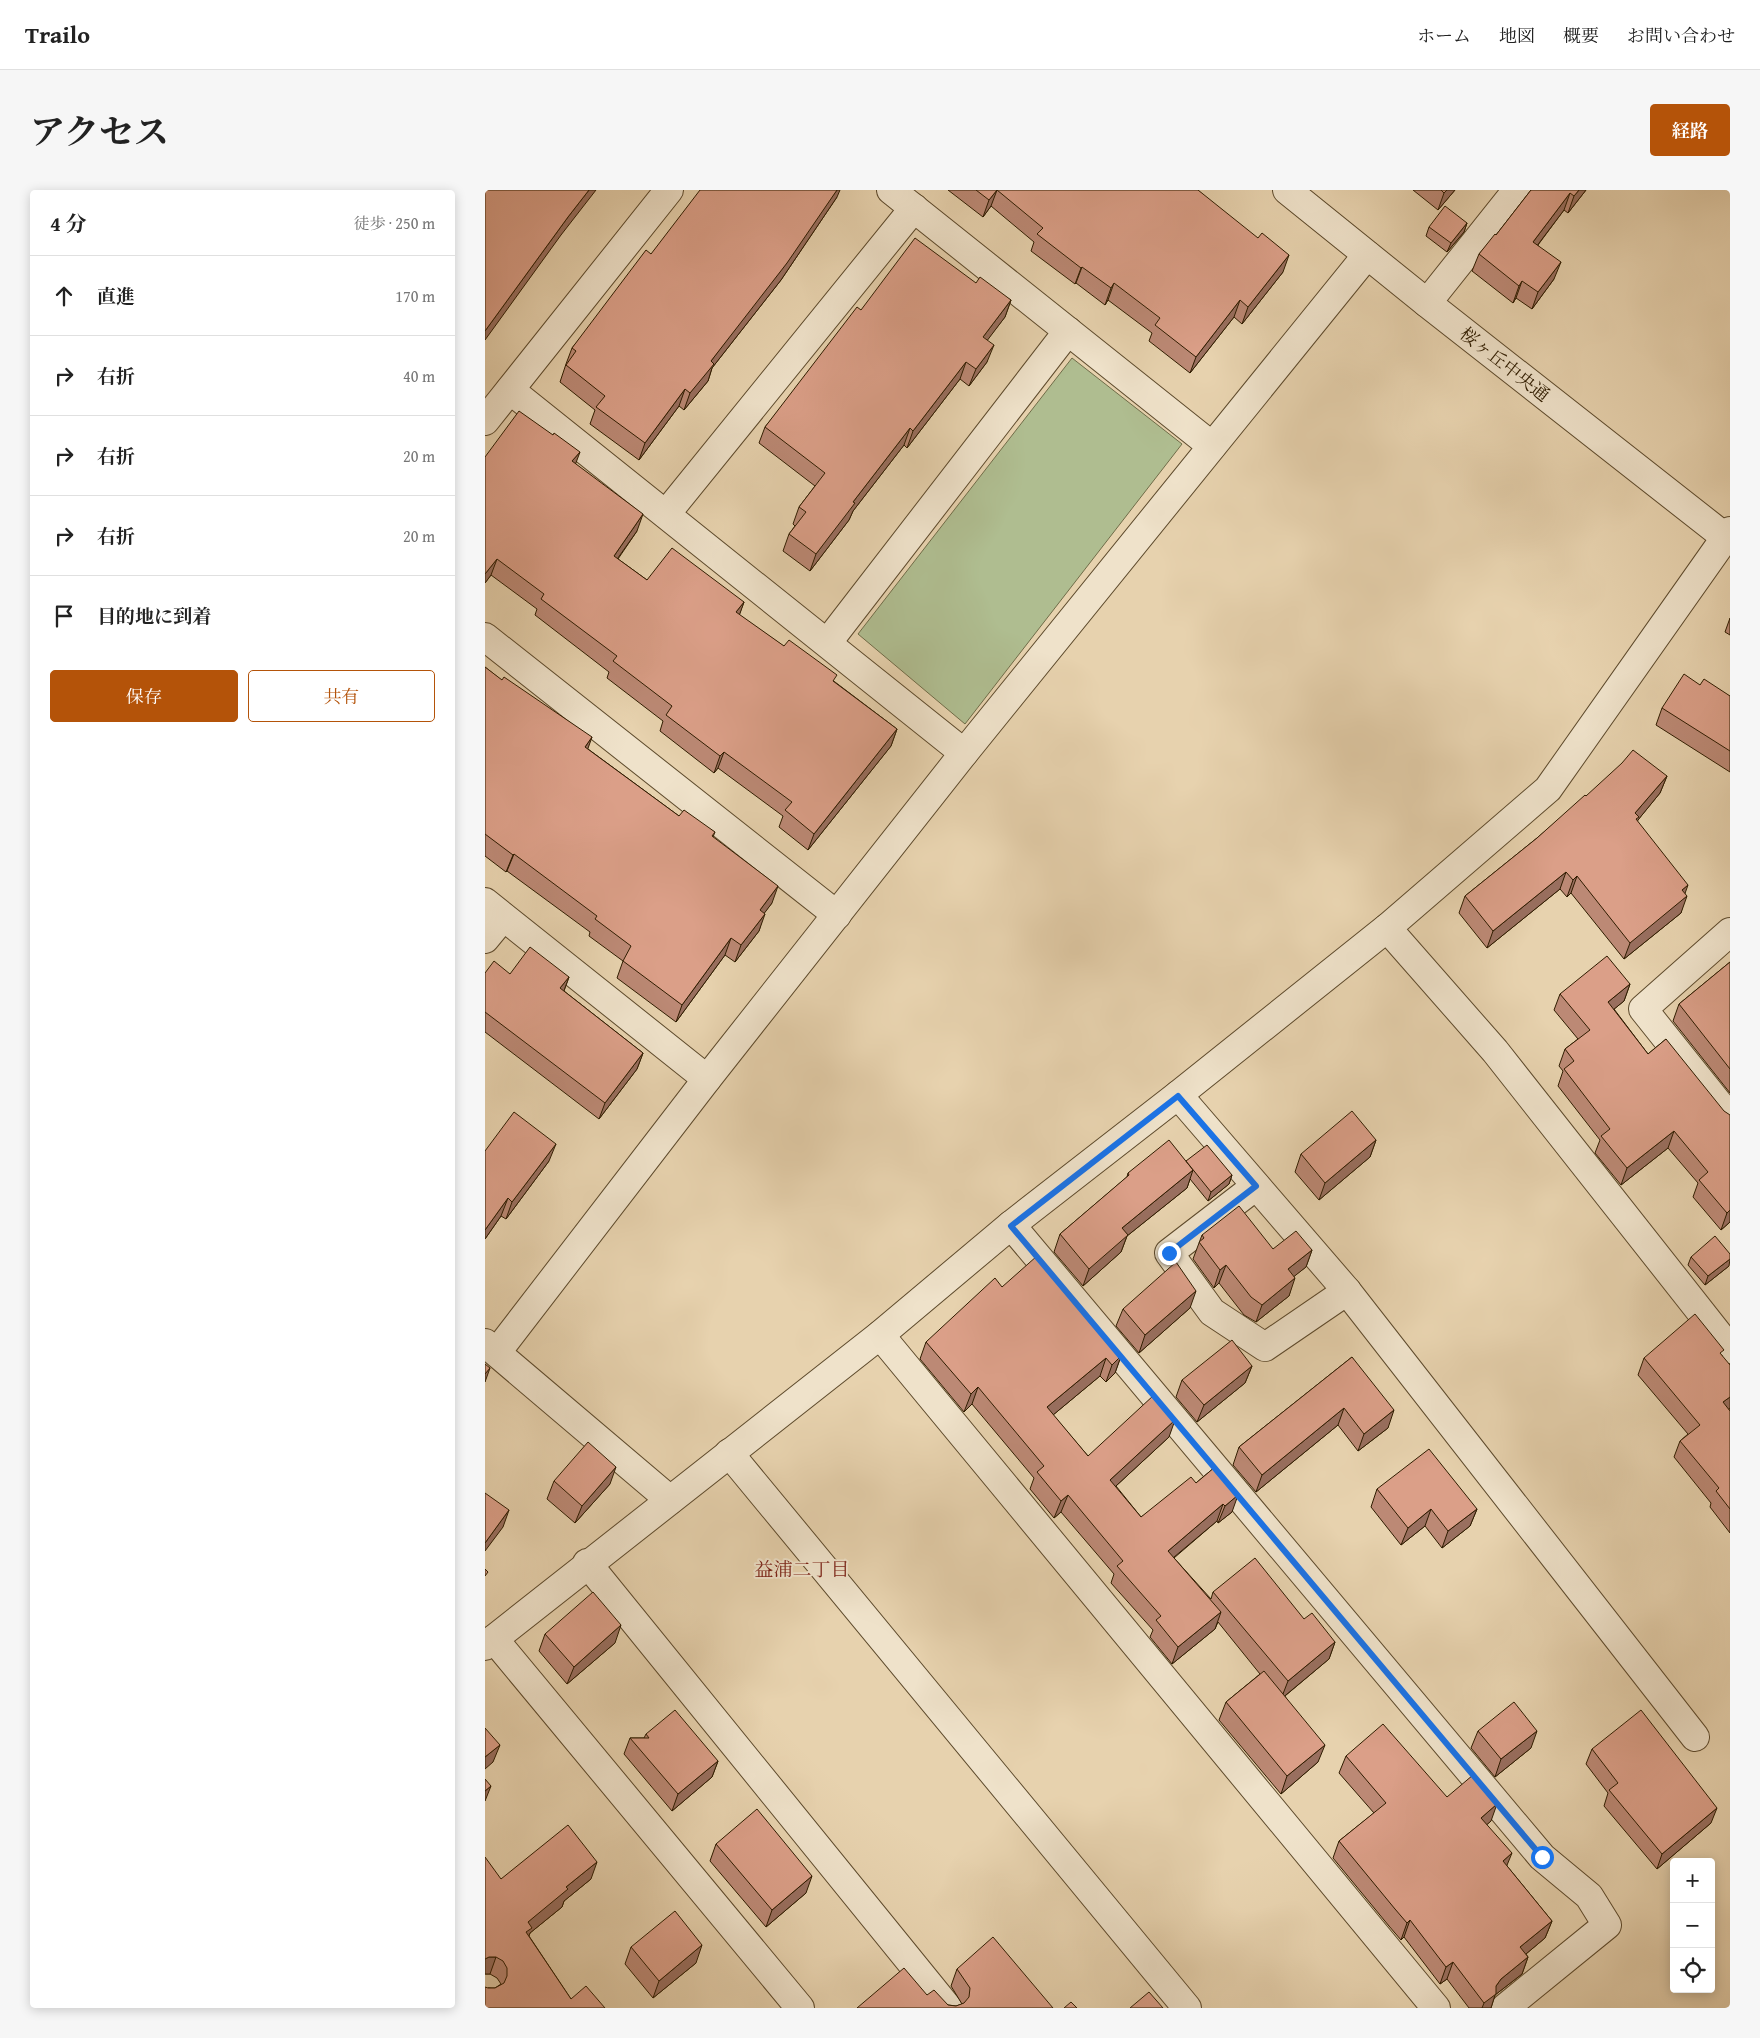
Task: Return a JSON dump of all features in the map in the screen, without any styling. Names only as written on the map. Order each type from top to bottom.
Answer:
[{"type":"street","points":[[485,421],[669,190]]},
{"type":"street","points":[[891,190],[1212,446]]},
{"type":"street","name":"桜ヶ丘中央通","points":[[1287,190],[1427,303],[1727,534]]},
{"type":"street","points":[[1427,303],[1517,190]]},
{"type":"street","points":[[666,514],[914,208]]},
{"type":"street","points":[[670,1500],[491,1348],[707,1079],[964,753],[1367,255]]},
{"type":"street","points":[[828,642],[1068,331]]},
{"type":"street","points":[[510,390],[828,642],[964,753]]},
{"type":"street","points":[[800,2008],[489,1642],[880,1335],[1011,1226],[1178,1096],[1387,928],[1547,789],[1727,534]]},
{"type":"street","points":[[485,637],[837,915]]},
{"type":"street","points":[[485,939],[494,909],[707,1079]]},
{"type":"street","points":[[1387,928],[1495,1051],[1730,1349]]},
{"type":"street","points":[[1730,932],[1643,1009],[1730,1118]]},
{"type":"street","points":[[1178,1096],[1347,1292],[1695,1737]]},
{"type":"street","points":[[1256,1186],[1169,1253],[1212,1312],[1265,1347],[1347,1292]]},
{"type":"street","points":[[1011,1226],[1542,1857],[1589,1896],[1607,1925],[1505,2008]]},
{"type":"street","points":[[880,1335],[1436,2008]]},
{"type":"street","points":[[729,1453],[1187,2008]]},
{"type":"street","points":[[587,1564],[948,2008]]},
{"type":"green space","points":[[1072,358],[1182,444],[965,724],[858,634]]},
{"type":"building","points":[[485,190],[589,190],[485,331]]},
{"type":"building","points":[[700,190],[837,190],[787,263],[711,361],[714,364],[690,393],[685,389],[645,443],[596,407],[605,396],[566,365],[576,351],[572,348],[646,250],[651,254]]},
{"type":"building","points":[[976,190],[997,190],[989,200]]},
{"type":"building","points":[[997,190],[1198,190],[1258,238],[1262,233],[1289,255],[1248,307],[1240,300],[1196,357],[1155,325],[1160,318],[1114,283],[1111,288],[1081,268],[1037,234],[1043,228]]},
{"type":"building","points":[[1531,190],[1579,190],[1574,196],[1570,193],[1533,242],[1561,262],[1538,292],[1522,281],[1519,286],[1479,254]]},
{"type":"building","points":[[1445,206],[1467,223],[1451,243],[1429,227]]},
{"type":"building","points":[[915,238],[976,283],[980,277],[1011,300],[983,337],[994,345],[976,369],[966,362],[913,431],[910,428],[816,554],[789,534],[806,512],[799,507],[825,473],[765,427],[857,307],[861,310]]},
{"type":"building","points":[[519,411],[580,452],[572,461],[643,514],[614,556],[647,580],[672,548],[744,602],[736,612],[784,646],[789,640],[837,675],[833,681],[897,729],[814,834],[785,810],[792,802],[724,752],[720,756],[666,715],[672,706],[613,661],[617,656],[541,599],[544,594],[497,559],[485,574],[485,457]]},
{"type":"building","points":[[485,667],[502,680],[504,677],[592,737],[585,747],[679,816],[684,810],[715,832],[712,836],[778,886],[760,910],[765,914],[741,945],[731,938],[682,1005],[623,961],[631,946],[595,919],[597,916],[485,834]]},
{"type":"building","points":[[1684,674],[1700,685],[1704,679],[1730,696],[1730,751],[1662,708]]},
{"type":"building","points":[[1633,750],[1667,776],[1635,813],[1639,817],[1636,819],[1688,885],[1682,890],[1687,896],[1630,943],[1577,876],[1573,880],[1566,872],[1493,931],[1465,896],[1586,796],[1622,763]]},
{"type":"building","points":[[530,947],[569,977],[560,988],[643,1053],[605,1103],[485,1012],[485,973],[494,961],[510,974]]},
{"type":"building","points":[[1607,956],[1630,984],[1608,1002],[1648,1054],[1666,1039],[1724,1111],[1730,1115],[1730,1210],[1727,1213],[1699,1180],[1708,1172],[1674,1131],[1627,1168],[1601,1136],[1610,1129],[1564,1069],[1574,1061],[1565,1049],[1590,1030],[1560,994]]},
{"type":"building","points":[[1730,962],[1730,1069],[1679,1004]]},
{"type":"building","points":[[1352,1111],[1376,1140],[1325,1183],[1301,1154]]},
{"type":"building","points":[[514,1112],[556,1144],[512,1202],[508,1198],[485,1230],[485,1151]]},
{"type":"building","points":[[1169,1140],[1193,1170],[1122,1228],[1128,1235],[1089,1269],[1060,1234],[1129,1175],[1128,1173]]},
{"type":"building","points":[[1207,1145],[1232,1175],[1211,1192],[1186,1161]]},
{"type":"building","points":[[1239,1206],[1273,1249],[1296,1231],[1312,1250],[1288,1269],[1295,1278],[1262,1305],[1251,1297],[1226,1265],[1220,1270],[1199,1242],[1204,1238],[1202,1235]]},
{"type":"building","points":[[1715,1236],[1730,1254],[1730,1259],[1708,1276],[1691,1257]]},
{"type":"building","points":[[1037,1256],[1064,1291],[1121,1356],[1112,1365],[1106,1358],[1047,1407],[1088,1456],[1154,1395],[1175,1420],[1110,1480],[1141,1517],[1191,1477],[1196,1483],[1215,1467],[1238,1495],[1225,1506],[1223,1504],[1168,1551],[1221,1612],[1178,1647],[1156,1620],[1161,1616],[1117,1566],[1123,1561],[1068,1495],[1061,1501],[1037,1472],[1044,1466],[978,1387],[971,1394],[926,1342],[995,1278],[1002,1287]]},
{"type":"building","points":[[1176,1262],[1196,1291],[1145,1335],[1123,1309]]},
{"type":"building","points":[[1695,1314],[1724,1350],[1720,1353],[1730,1365],[1730,1397],[1723,1402],[1730,1411],[1730,1509],[1716,1491],[1719,1488],[1680,1441],[1700,1425],[1644,1358]]},
{"type":"building","points":[[1232,1340],[1252,1366],[1204,1405],[1182,1380]]},
{"type":"building","points":[[1352,1357],[1394,1410],[1364,1434],[1344,1408],[1262,1475],[1239,1447]]},
{"type":"building","points":[[485,1364],[490,1368],[485,1374]]},
{"type":"building","points":[[588,1442],[616,1467],[582,1506],[554,1481]]},
{"type":"building","points":[[1429,1449],[1477,1509],[1448,1531],[1431,1509],[1408,1528],[1377,1489]]},
{"type":"building","points":[[485,1493],[509,1510],[485,1543]]},
{"type":"building","points":[[1255,1558],[1304,1619],[1312,1613],[1335,1642],[1288,1681],[1213,1592]]},
{"type":"building","points":[[593,1592],[621,1625],[574,1667],[545,1634]]},
{"type":"building","points":[[1264,1671],[1325,1745],[1287,1776],[1226,1702]]},
{"type":"building","points":[[1514,1702],[1537,1731],[1501,1759],[1478,1731]]},
{"type":"building","points":[[675,1710],[718,1761],[678,1794],[630,1738],[649,1738],[646,1734]]},
{"type":"building","points":[[1641,1710],[1717,1808],[1662,1854],[1609,1790],[1618,1783],[1592,1749]]},
{"type":"building","points":[[1383,1724],[1447,1797],[1473,1775],[1497,1804],[1481,1818],[1512,1853],[1503,1861],[1552,1921],[1520,1947],[1528,1957],[1501,1979],[1496,1986],[1496,1994],[1484,2003],[1453,1962],[1446,1967],[1410,1920],[1407,1923],[1339,1841],[1386,1803],[1346,1756]]},
{"type":"building","points":[[485,1728],[500,1745],[485,1757]]},
{"type":"building","points":[[485,1779],[491,1786],[485,1791]]},
{"type":"building","points":[[757,1809],[812,1876],[772,1910],[716,1844]]},
{"type":"building","points":[[568,1825],[597,1862],[528,1922],[532,1928],[526,1932],[571,1999],[586,1986],[605,2008],[485,2008],[485,1987],[495,1988],[504,1983],[507,1976],[507,1968],[503,1961],[496,1957],[485,1959],[485,1857],[501,1879]]},
{"type":"building","points":[[675,1911],[702,1945],[659,1981],[631,1947]]},
{"type":"building","points":[[993,1937],[1053,2008],[857,2008],[904,1968],[927,1995],[934,1990],[948,2005],[956,2006],[964,2003],[969,1997],[970,1988],[957,1969]]},
{"type":"building","points":[[1149,1992],[1163,2008],[1130,2008]]},
{"type":"building","points":[[1071,2002],[1077,2008],[1064,2008]]},
{"type":"district","name":"益浦二丁目","points":[[802,1569]]},
{"type":"route","points":[[1169,1253],[1256,1186],[1178,1096],[1011,1226],[1542,1857]]}]
